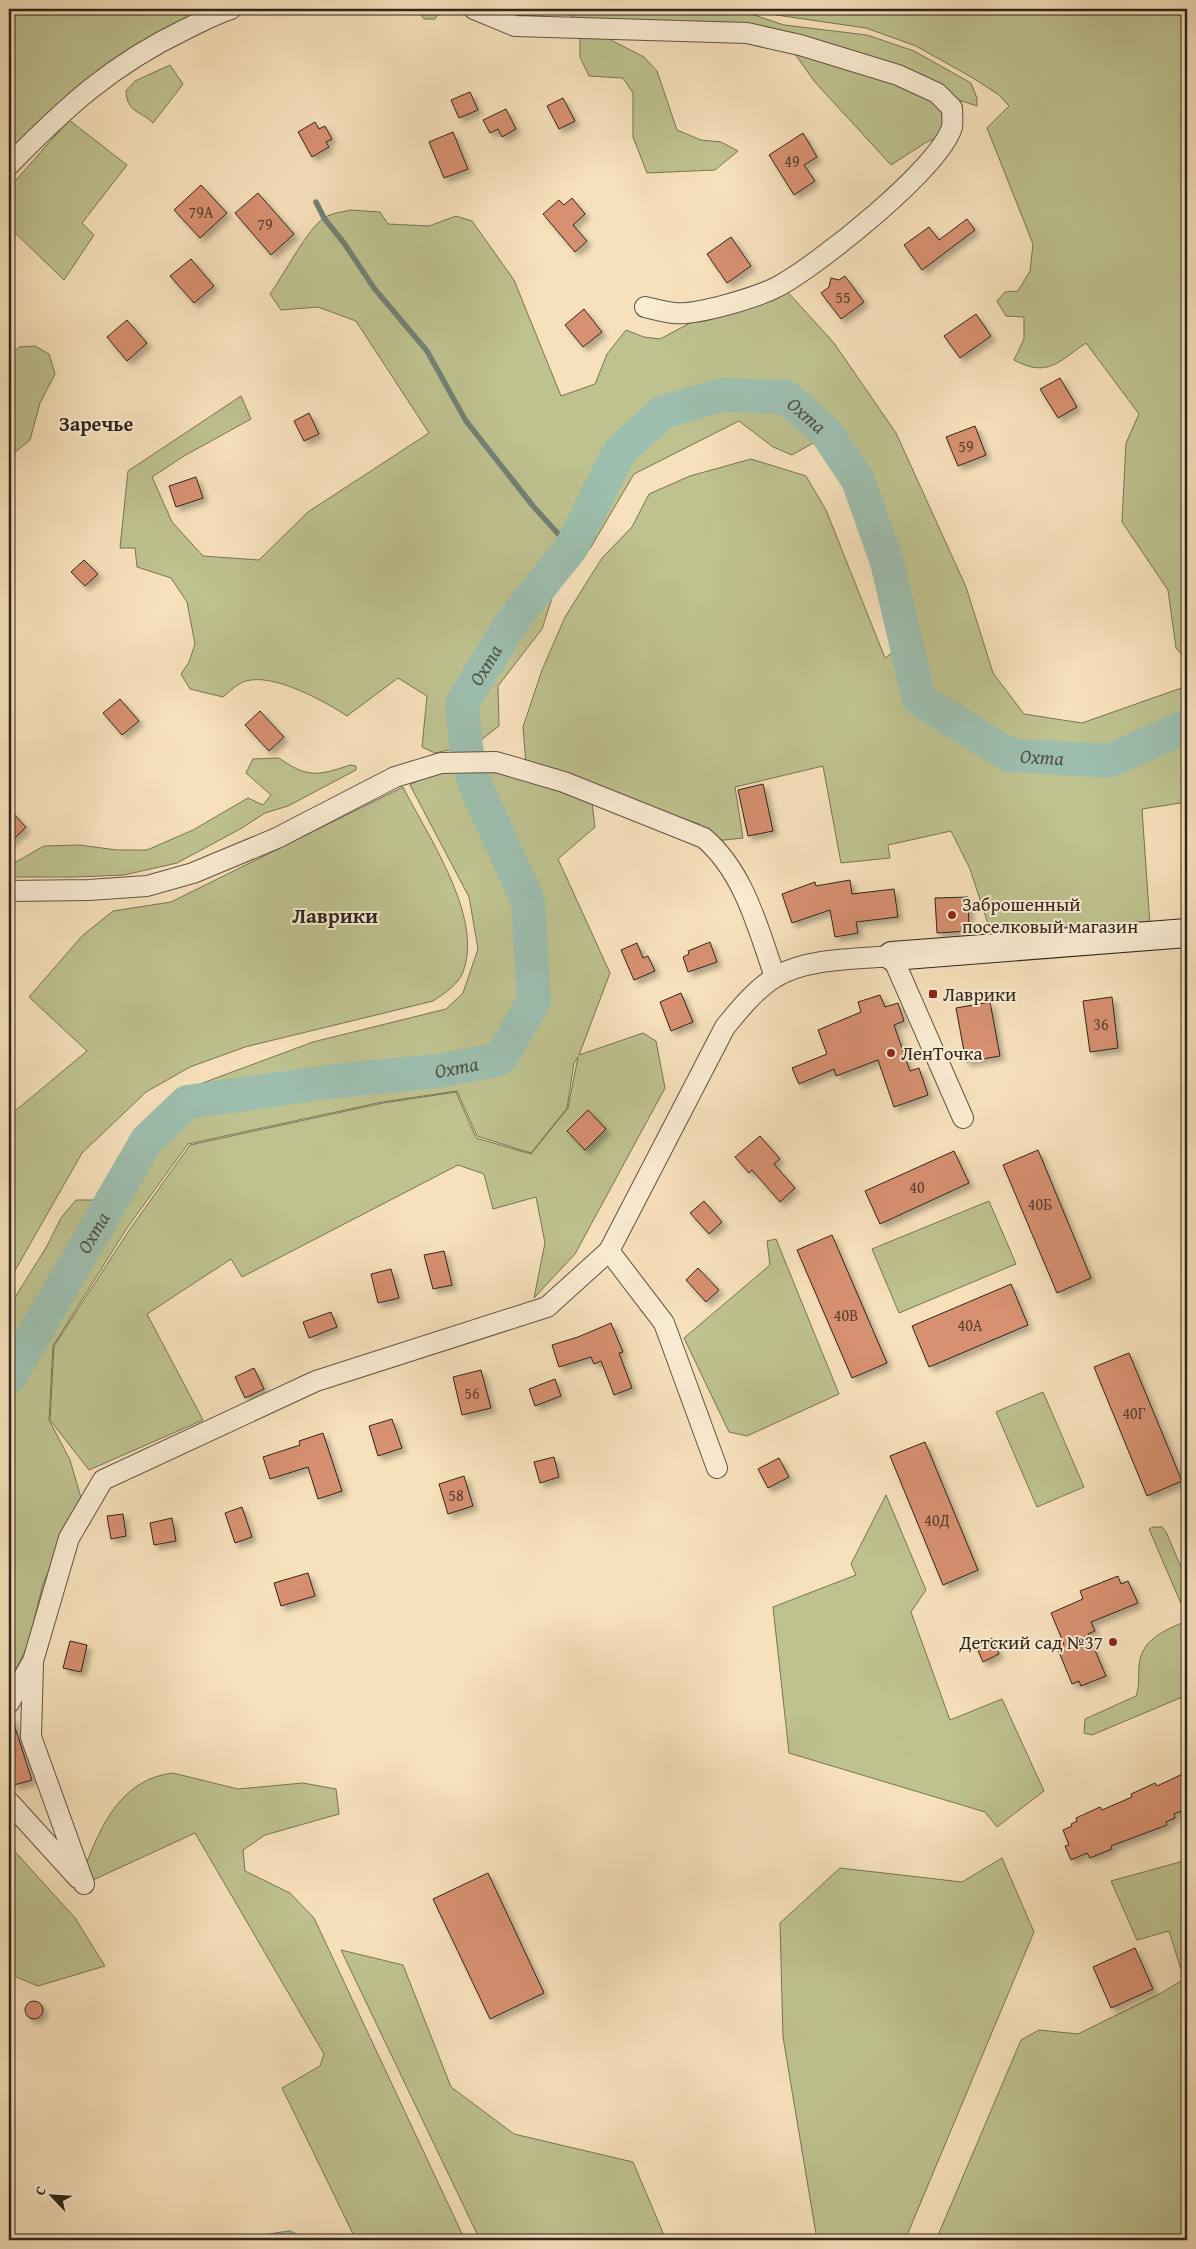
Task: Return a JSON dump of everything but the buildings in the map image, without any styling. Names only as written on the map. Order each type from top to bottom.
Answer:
[{"type":"street","points":[[9,165],[60,113],[91,87],[152,46],[231,9]]},
{"type":"street","points":[[474,9],[515,26],[747,33],[800,45],[898,75],[937,93],[952,108],[952,126],[941,147],[915,178],[850,236],[777,287],[726,305],[676,314],[645,307]]},
{"type":"street","points":[[9,891],[89,890],[148,886],[193,873],[276,838],[395,777],[442,763],[496,762],[564,782],[704,838],[718,850],[743,890],[775,977]]},
{"type":"street","points":[[9,1703],[33,1660],[68,1538],[103,1480],[316,1381],[547,1307],[609,1251],[724,1027],[748,1000],[775,977],[802,966],[892,956],[1187,933]]},
{"type":"street","points":[[892,956],[964,1118]]},
{"type":"street","points":[[609,1251],[664,1323],[717,1468]]},
{"type":"street","points":[[9,1802],[84,1884],[31,1737],[33,1660]]},
{"type":"green space","points":[[9,9],[210,9],[166,30],[9,170]]},
{"type":"green space","points":[[416,9],[441,9],[435,19],[424,19]]},
{"type":"green space","points":[[478,9],[739,10],[784,25],[867,35],[914,51],[971,83],[977,98],[977,106],[937,93],[947,133],[925,143],[891,165],[814,81],[788,44],[604,23],[611,40],[644,57],[657,71],[677,130],[701,140],[721,142],[738,151],[715,170],[647,173],[633,137],[633,93],[623,78],[589,76],[580,57],[580,20],[567,14],[497,16]]},
{"type":"green space","points":[[735,9],[1187,9],[1187,660],[1176,648],[1168,590],[1122,522],[1126,443],[1139,414],[1086,343],[1060,361],[1044,368],[1036,368],[1014,360],[1024,339],[1024,317],[1006,316],[997,301],[1005,292],[1018,291],[1030,271],[1033,244],[987,128],[1009,106],[999,95],[973,78],[916,46],[866,28]]},
{"type":"green space","points":[[170,65],[183,84],[153,123],[132,107],[127,98],[126,91],[135,81]]},
{"type":"green space","points":[[69,120],[127,165],[82,223],[94,235],[64,280],[9,227],[9,188]]},
{"type":"green space","points":[[350,210],[380,212],[388,224],[429,226],[456,216],[472,221],[514,280],[561,396],[595,384],[607,354],[626,330],[644,337],[660,339],[775,278],[834,343],[896,433],[966,587],[993,673],[1024,714],[1082,723],[1187,686],[1187,802],[1142,809],[1150,925],[992,936],[970,869],[951,831],[888,845],[890,858],[841,863],[823,766],[735,787],[743,838],[715,841],[699,824],[526,764],[523,727],[542,670],[565,617],[602,558],[632,527],[649,494],[690,476],[751,459],[806,476],[826,510],[885,658],[919,633],[907,637],[889,561],[861,478],[815,442],[792,455],[773,447],[739,421],[634,474],[591,547],[553,595],[542,629],[498,686],[499,726],[476,744],[435,753],[422,747],[427,696],[398,678],[347,716],[312,696],[270,681],[243,682],[223,697],[190,689],[181,674],[189,662],[195,644],[187,602],[171,578],[137,567],[135,548],[120,548],[128,471],[241,396],[251,419],[184,456],[152,477],[172,522],[203,556],[259,560],[308,512],[429,433],[356,321],[318,307],[281,310],[270,294],[303,242],[318,223],[330,215]]},
{"type":"green space","points":[[35,346],[49,354],[55,374],[40,403],[30,440],[9,457],[9,357],[19,347]]},
{"type":"green space","points":[[279,758],[305,772],[321,773],[350,765],[356,766],[356,770],[288,806],[265,813],[242,828],[177,863],[124,875],[9,877],[9,866],[44,846],[79,845],[117,850],[147,850],[193,830],[248,798],[263,805],[271,795],[246,773],[253,759]]},
{"type":"green space","points":[[495,769],[592,803],[595,827],[558,859],[610,973],[579,1055],[643,1033],[656,1041],[665,1088],[575,1254],[534,1298],[545,1243],[536,1197],[493,1209],[484,1174],[458,1165],[242,1277],[231,1259],[147,1314],[203,1420],[89,1470],[50,1420],[54,1346],[130,1229],[190,1145],[383,1103],[456,1092],[476,1138],[531,1154],[568,1108],[578,1057],[574,1063],[567,1108],[531,1153],[477,1136],[457,1091],[382,1102],[188,1144],[127,1228],[53,1346],[49,1420],[70,1460],[81,1498],[43,1584],[28,1645],[9,1683],[9,1307],[47,1246],[61,1218],[76,1200],[99,1200],[146,1124],[181,1091],[313,1042],[446,1009],[463,993],[478,949],[469,897],[410,785],[433,772]]},
{"type":"green space","points":[[403,787],[438,852],[460,902],[466,927],[467,950],[463,972],[458,981],[433,1001],[245,1047],[190,1067],[146,1092],[82,1153],[9,1281],[9,1116],[87,1051],[29,997],[82,936],[113,911],[171,902]]},
{"type":"green space","points":[[989,1201],[1016,1264],[899,1313],[872,1249]]},
{"type":"green space","points":[[776,1239],[839,1394],[747,1436],[729,1432],[684,1338],[770,1265],[767,1241]]},
{"type":"green space","points":[[1043,1392],[1084,1487],[1037,1507],[996,1412]]},
{"type":"green space","points":[[886,1495],[926,1590],[911,1612],[950,1720],[1002,1699],[1044,1791],[997,1827],[985,1812],[789,1753],[773,1607],[856,1575],[851,1564]]},
{"type":"green space","points":[[1162,1527],[1166,1532],[1187,1581],[1187,1695],[1092,1735],[1084,1733],[1085,1719],[1136,1696],[1139,1666],[1144,1649],[1161,1633],[1184,1622],[1185,1613],[1149,1529]]},
{"type":"green space","points":[[173,1773],[238,1789],[303,1783],[336,1789],[339,1814],[265,1835],[243,1850],[245,1871],[290,1893],[314,1918],[465,2240],[356,2240],[282,2088],[320,2066],[324,2054],[195,1833],[93,1880],[86,1864],[100,1832],[117,1805],[128,1793],[141,1784],[156,1777]]},
{"type":"green space","points":[[9,1845],[75,1918],[105,1966],[38,1986],[9,1974]]},
{"type":"green space","points":[[1002,1858],[1034,1932],[905,2240],[817,2240],[783,2037],[780,1923],[840,1868],[962,1882]]},
{"type":"green space","points":[[1187,1860],[1187,2240],[936,2240],[1021,2040],[1039,2030],[1078,2034],[1163,1992],[1184,1979],[1169,1931],[1137,1940],[1111,1881]]},
{"type":"green space","points":[[341,1950],[403,1965],[451,2087],[514,2134],[633,2162],[666,2240],[480,2240]]},
{"type":"shaded area","points":[[290,2231],[311,2240],[252,2240],[264,2235]]},
{"type":"waterway","points":[[316,202],[324,218],[344,243],[374,288],[427,351],[466,421],[533,506],[571,548]]},
{"type":"waterway","name":"Охта","points":[[9,1378],[147,1140],[187,1102],[328,1082],[437,1071],[500,1059],[534,1001],[528,901],[474,782],[466,748],[462,704],[511,623],[571,548],[620,451],[663,412],[722,395],[786,397],[826,432],[858,480],[887,562],[919,699],[1009,755],[1109,761],[1187,726]]},
{"type":"place","name":"Заброшенный поселковый магазин","points":[[952,915]]},
{"type":"place","name":"Лаврики","points":[[933,994]]},
{"type":"place","name":"ЛенТочка","points":[[891,1053]]},
{"type":"place","name":"Детский сад №37","points":[[1113,1642]]},
{"type":"district","name":"Заречье","points":[[96,424]]},
{"type":"district","name":"Лаврики","points":[[335,916]]}]
